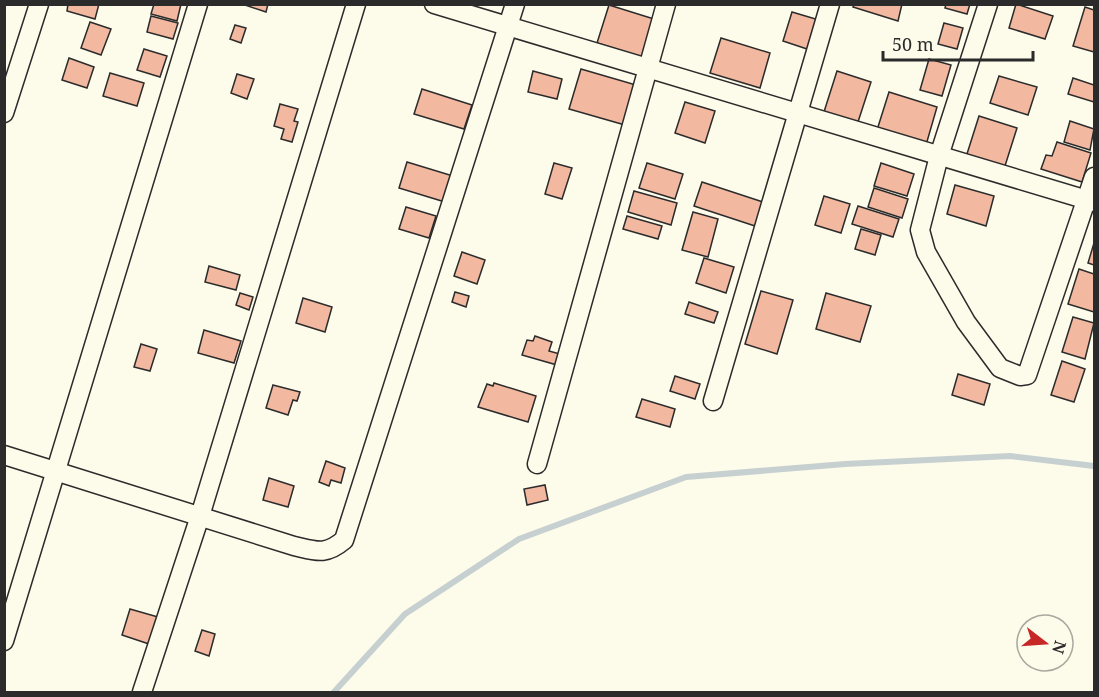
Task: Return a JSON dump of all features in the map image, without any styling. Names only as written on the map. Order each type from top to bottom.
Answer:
[{"type":"street","points":[[4,113],[39,4]]},
{"type":"street","points":[[4,641],[198,4]]},
{"type":"street","points":[[142,693],[200,516],[356,4]]},
{"type":"street","points":[[434,4],[1091,201]]},
{"type":"street","points":[[4,455],[315,551],[331,551],[344,540],[515,4]]},
{"type":"street","points":[[537,465],[646,68],[666,4]]},
{"type":"street","points":[[713,401],[830,4]]},
{"type":"street","points":[[988,4],[939,156],[920,230],[927,252],[966,322],[1000,368],[1020,376],[1027,375],[1091,201],[1095,177]]},
{"type":"building","points":[[68,4],[99,4],[95,19],[67,11]]},
{"type":"building","points":[[154,4],[181,4],[177,21],[151,14]]},
{"type":"building","points":[[242,4],[268,4],[266,12]]},
{"type":"building","points":[[854,4],[902,4],[898,21],[853,7]]},
{"type":"building","points":[[946,4],[970,4],[967,14],[945,8]]},
{"type":"building","points":[[1016,4],[1053,16],[1045,39],[1009,28]]},
{"type":"building","points":[[609,5],[654,19],[642,57],[597,43]]},
{"type":"building","points":[[1085,7],[1094,10],[1094,52],[1073,46]]},
{"type":"building","points":[[792,12],[819,20],[810,50],[783,41]]},
{"type":"building","points":[[151,16],[178,23],[173,39],[147,32]]},
{"type":"building","points":[[90,22],[111,29],[101,55],[81,48]]},
{"type":"building","points":[[944,23],[963,28],[957,49],[938,44]]},
{"type":"building","points":[[235,25],[246,28],[241,43],[230,39]]},
{"type":"building","points":[[721,38],[770,53],[760,88],[710,73]]},
{"type":"building","points":[[144,49],[167,56],[160,77],[137,70]]},
{"type":"building","points":[[69,58],[94,67],[87,88],[62,80]]},
{"type":"building","points":[[929,59],[951,65],[942,96],[920,90]]},
{"type":"building","points":[[581,69],[636,85],[625,125],[569,109]]},
{"type":"building","points":[[533,71],[562,79],[557,99],[528,92]]},
{"type":"building","points":[[837,71],[871,82],[857,125],[823,115]]},
{"type":"building","points":[[110,73],[144,83],[137,106],[103,96]]},
{"type":"building","points":[[237,74],[254,79],[247,99],[231,93]]},
{"type":"building","points":[[999,76],[1037,87],[1028,115],[990,103]]},
{"type":"building","points":[[1073,78],[1094,85],[1094,102],[1068,94]]},
{"type":"building","points":[[422,89],[472,105],[464,129],[414,114]]},
{"type":"building","points":[[889,92],[937,107],[926,145],[877,130]]},
{"type":"building","points":[[685,102],[715,111],[705,143],[675,133]]},
{"type":"building","points":[[280,104],[298,109],[294,121],[298,122],[292,142],[281,139],[284,129],[274,126]]},
{"type":"building","points":[[979,116],[1017,128],[1004,169],[966,157]]},
{"type":"building","points":[[1070,121],[1094,129],[1090,150],[1064,142]]},
{"type":"building","points":[[1057,142],[1091,153],[1082,182],[1041,169],[1046,155],[1052,156]]},
{"type":"building","points":[[407,162],[453,176],[445,202],[399,188]]},
{"type":"building","points":[[554,163],[572,168],[562,199],[545,194]]},
{"type":"building","points":[[647,163],[683,174],[675,199],[639,188]]},
{"type":"building","points":[[881,163],[914,174],[907,196],[874,186]]},
{"type":"building","points":[[702,182],[763,202],[755,226],[694,206]]},
{"type":"building","points":[[955,185],[994,196],[986,226],[947,214]]},
{"type":"building","points":[[874,188],[908,199],[902,218],[868,207]]},
{"type":"building","points":[[634,191],[677,203],[671,225],[628,212]]},
{"type":"building","points":[[824,196],[850,204],[841,233],[815,225]]},
{"type":"building","points":[[858,206],[899,219],[893,237],[852,224]]},
{"type":"building","points":[[406,207],[436,216],[429,238],[399,229]]},
{"type":"building","points":[[693,212],[718,219],[708,257],[682,250]]},
{"type":"building","points":[[627,216],[662,226],[658,239],[623,229]]},
{"type":"building","points":[[861,229],[881,235],[875,255],[855,249]]},
{"type":"building","points":[[1094,243],[1094,265],[1088,263]]},
{"type":"building","points":[[462,252],[485,260],[477,284],[454,276]]},
{"type":"building","points":[[704,258],[734,267],[726,293],[696,283]]},
{"type":"building","points":[[209,266],[240,275],[236,290],[205,282]]},
{"type":"building","points":[[1079,269],[1094,274],[1094,312],[1068,304]]},
{"type":"building","points":[[761,291],[793,300],[777,354],[745,344]]},
{"type":"building","points":[[455,292],[469,296],[466,307],[452,302]]},
{"type":"building","points":[[240,293],[253,297],[249,310],[236,305]]},
{"type":"building","points":[[826,293],[871,306],[860,342],[816,329]]},
{"type":"building","points":[[303,298],[332,307],[325,332],[296,323]]},
{"type":"building","points":[[689,302],[718,312],[714,323],[685,314]]},
{"type":"building","points":[[1073,317],[1094,323],[1085,359],[1062,352]]},
{"type":"building","points":[[204,330],[241,341],[234,363],[198,353]]},
{"type":"building","points":[[535,336],[552,342],[549,351],[560,354],[557,365],[522,355],[527,340],[533,341]]},
{"type":"building","points":[[141,344],[157,349],[150,371],[134,367]]},
{"type":"building","points":[[1062,361],[1085,369],[1074,402],[1051,395]]},
{"type":"building","points":[[958,374],[990,384],[984,405],[952,395]]},
{"type":"building","points":[[675,376],[700,384],[695,399],[670,391]]},
{"type":"building","points":[[494,383],[536,396],[528,422],[478,407],[487,384],[493,386]]},
{"type":"building","points":[[273,385],[300,392],[297,401],[293,400],[288,415],[266,408]]},
{"type":"building","points":[[642,399],[675,409],[670,427],[636,417]]},
{"type":"building","points":[[326,461],[345,468],[341,483],[331,480],[329,486],[319,482]]},
{"type":"building","points":[[269,478],[294,486],[288,507],[263,500]]},
{"type":"building","points":[[545,485],[548,500],[527,505],[524,489]]},
{"type":"building","points":[[130,609],[158,617],[149,644],[122,635]]},
{"type":"building","points":[[202,630],[215,634],[209,656],[195,651]]},
{"type":"waterway","points":[[334,692],[405,614],[519,539],[686,477],[845,464],[1010,456],[1094,466]]}]
